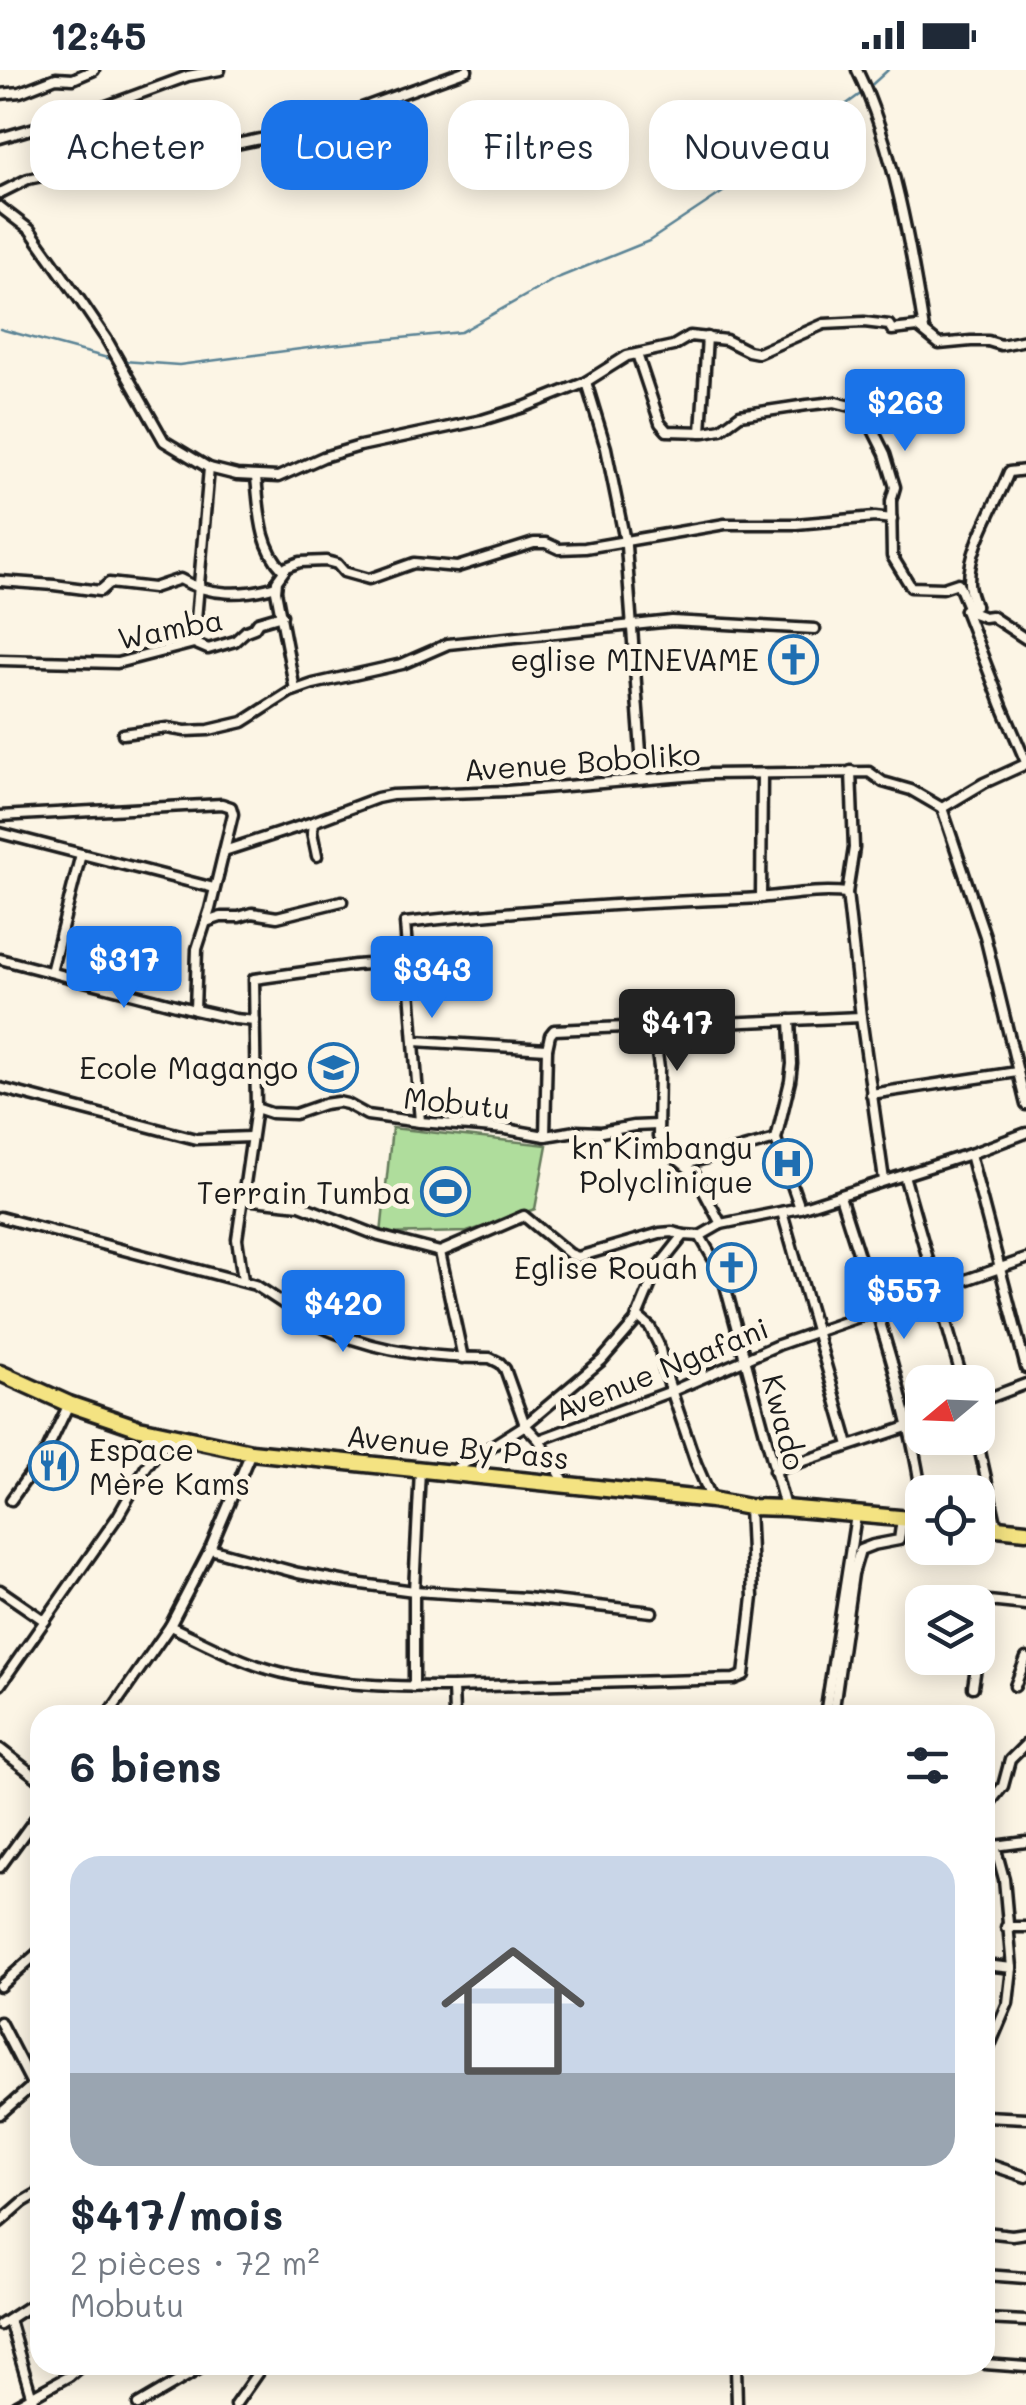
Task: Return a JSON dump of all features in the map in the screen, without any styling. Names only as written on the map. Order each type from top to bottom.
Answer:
[{"type":"highway","name":"Avenue By Pass","points":[[0,1373],[70,1404],[139,1428],[251,1452],[748,1507],[905,1519]]},
{"type":"highway","points":[[996,1528],[1026,1531]]},
{"type":"street","points":[[0,94],[20,92],[56,78],[73,79],[94,70]]},
{"type":"street","points":[[0,138],[90,112],[188,76],[220,70]]},
{"type":"street","points":[[0,192],[28,179],[52,174],[144,161],[167,163],[202,151],[298,131],[467,70]]},
{"type":"street","points":[[856,70],[874,113],[896,190],[924,330]]},
{"type":"street","points":[[0,206],[30,230],[82,303],[162,439],[209,468],[256,478],[278,477],[324,457],[382,440],[482,420],[586,382],[619,360],[672,346],[690,336],[726,340],[758,353],[832,322],[888,325],[892,330],[918,327],[939,344],[988,341],[1002,345],[1026,340]]},
{"type":"street","points":[[701,432],[706,337]]},
{"type":"street","points":[[637,354],[660,423],[672,432],[721,429],[740,415],[834,402],[860,408],[885,454],[896,487],[891,501],[892,556],[912,587],[943,588],[958,583],[968,607],[975,606],[969,578],[990,510],[1009,472],[1026,470]]},
{"type":"street","points":[[586,382],[606,448],[625,542],[643,780]]},
{"type":"street","points":[[194,643],[209,468]]},
{"type":"street","points":[[256,478],[266,544],[274,561],[284,570]]},
{"type":"street","points":[[294,690],[276,586],[284,570],[300,562],[326,561],[344,572],[369,579],[414,563],[457,567],[534,543],[558,549],[625,542],[724,524],[892,519]]},
{"type":"street","points":[[0,581],[100,592],[110,583],[153,588],[180,579],[199,590],[243,594],[276,586]]},
{"type":"street","points":[[1026,638],[991,616],[984,618],[965,610],[1026,763],[984,782],[942,808],[986,936],[1026,1105]]},
{"type":"street","name":"Wamba","points":[[0,660],[118,662],[194,643],[208,649],[234,641],[258,622],[282,615]]},
{"type":"street","points":[[123,734],[167,728],[209,730],[243,722],[294,690],[402,664],[448,644],[672,622],[816,629]]},
{"type":"street","points":[[851,770],[854,848],[847,893],[884,1180]]},
{"type":"street","name":"Avenue Boboliko","points":[[224,851],[377,798],[406,793],[507,791],[709,774],[869,772],[942,808]]},
{"type":"street","points":[[762,774],[762,898]]},
{"type":"street","points":[[0,816],[231,806],[224,851],[197,949],[196,1010]]},
{"type":"street","points":[[313,822],[317,856]]},
{"type":"street","points":[[0,833],[214,888]]},
{"type":"street","points":[[51,972],[81,854]]},
{"type":"street","points":[[420,1122],[405,923],[622,903],[847,893]]},
{"type":"street","points":[[206,922],[252,913],[277,916],[342,901]]},
{"type":"street","points":[[0,958],[235,1020],[256,1021]]},
{"type":"street","points":[[243,1280],[237,1238],[256,1108],[254,979],[409,961]]},
{"type":"street","points":[[545,1136],[547,1049],[554,1030],[861,1017]]},
{"type":"street","points":[[790,1020],[790,1081],[776,1139],[800,1208]]},
{"type":"street","points":[[653,1024],[659,1068],[658,1138],[701,1183],[721,1224]]},
{"type":"street","points":[[415,1040],[547,1049]]},
{"type":"street","points":[[871,1094],[1017,1072]]},
{"type":"street","points":[[0,1088],[196,1139],[250,1138]]},
{"type":"street","name":"Mobutu","points":[[256,1108],[295,1114],[338,1102],[367,1115],[545,1136],[658,1125]]},
{"type":"street","points":[[243,1199],[300,1205],[379,1236],[440,1252],[524,1216],[570,1254],[578,1256],[672,1232],[700,1236],[721,1224],[800,1208],[1026,1134]]},
{"type":"street","points":[[685,1164],[776,1139]]},
{"type":"street","points":[[970,1154],[1026,1368]]},
{"type":"street","points":[[904,1175],[959,1365]]},
{"type":"street","points":[[840,1196],[905,1417]]},
{"type":"street","points":[[782,1212],[849,1445]]},
{"type":"street","points":[[0,1216],[255,1284],[335,1333],[398,1352],[490,1358],[500,1363],[508,1375],[525,1425],[566,1484]]},
{"type":"street","points":[[448,1474],[525,1425],[602,1360],[638,1316],[657,1268],[684,1235]]},
{"type":"street","name":"Kwado","points":[[700,1236],[722,1274],[785,1508]]},
{"type":"street","points":[[440,1252],[463,1358]]},
{"type":"street","name":"Avenue Ngafani","points":[[539,1440],[672,1391],[778,1345],[1026,1259]]},
{"type":"street","points":[[638,1316],[650,1327],[659,1346],[696,1463],[712,1500]]},
{"type":"street","points":[[995,1396],[1026,1384]]},
{"type":"street","points":[[11,1500],[47,1450],[70,1404]]},
{"type":"street","points":[[774,1471],[905,1429]]},
{"type":"street","points":[[0,1685],[170,1436]]},
{"type":"street","points":[[115,1705],[170,1626],[210,1549],[251,1452]]},
{"type":"street","points":[[981,1455],[996,1528]]},
{"type":"street","points":[[414,1687],[420,1470]]},
{"type":"street","points":[[170,1626],[264,1668],[299,1676],[414,1687],[719,1682],[744,1675],[753,1597],[748,1507]]},
{"type":"street","points":[[827,1705],[856,1514]]},
{"type":"street","points":[[834,1705],[860,1550],[899,1540],[902,1519]]},
{"type":"street","points":[[210,1549],[298,1573],[414,1590],[652,1612]]},
{"type":"street","points":[[0,1590],[45,1620]]},
{"type":"street","points":[[995,1602],[1026,1606]]},
{"type":"street","points":[[1015,1686],[1026,1658]]},
{"type":"street","points":[[973,1686],[975,1675]]},
{"type":"street","points":[[453,1687],[454,1705]]},
{"type":"street","points":[[995,1795],[1010,1760],[1026,1744]]},
{"type":"street","points":[[0,1750],[30,1772]]},
{"type":"street","points":[[0,1867],[30,1826]]},
{"type":"street","points":[[996,2032],[1008,2004],[1012,1968],[1004,1879],[995,1846],[1026,1842]]},
{"type":"street","points":[[1006,1927],[1026,1927]]},
{"type":"street","points":[[0,1986],[30,1959]]},
{"type":"street","points":[[995,1966],[1012,1968]]},
{"type":"street","points":[[0,2022],[30,2072]]},
{"type":"street","points":[[0,2114],[30,2087]]},
{"type":"street","points":[[995,2116],[1026,2118]]},
{"type":"street","points":[[995,2167],[1026,2178]]},
{"type":"street","points":[[0,2222],[30,2198]]},
{"type":"street","points":[[995,2233],[1026,2233]]},
{"type":"street","points":[[995,2276],[1026,2278]]},
{"type":"street","points":[[30,2305],[4,2322],[33,2401]]},
{"type":"street","points":[[995,2319],[1026,2321]]},
{"type":"street","points":[[995,2364],[1026,2366]]},
{"type":"street","points":[[16,2405],[33,2401],[70,2375]]},
{"type":"street","points":[[138,2405],[189,2375]]},
{"type":"street","points":[[234,2405],[256,2375]]},
{"type":"street","points":[[736,2375],[737,2405]]},
{"type":"green space","points":[[392,1128],[547,1145],[535,1209],[467,1232],[381,1234]]},
{"type":"waterway","points":[[123,361],[179,365],[461,332],[555,279],[649,241],[747,176],[888,70]]},
{"type":"waterway","points":[[0,329],[115,360]]},
{"type":"place","name":"eglise MINEVAME","points":[[794,659]]},
{"type":"place","name":"Ecole Magango","points":[[333,1067]]},
{"type":"place","name":"kn Kimbangu Polyclinique","points":[[788,1164]]},
{"type":"place","name":"Terrain Tumba","points":[[446,1192]]},
{"type":"place","name":"Eglise Rouah","points":[[732,1267]]},
{"type":"place","name":"Espace Mère Kams","points":[[54,1466]]}]
